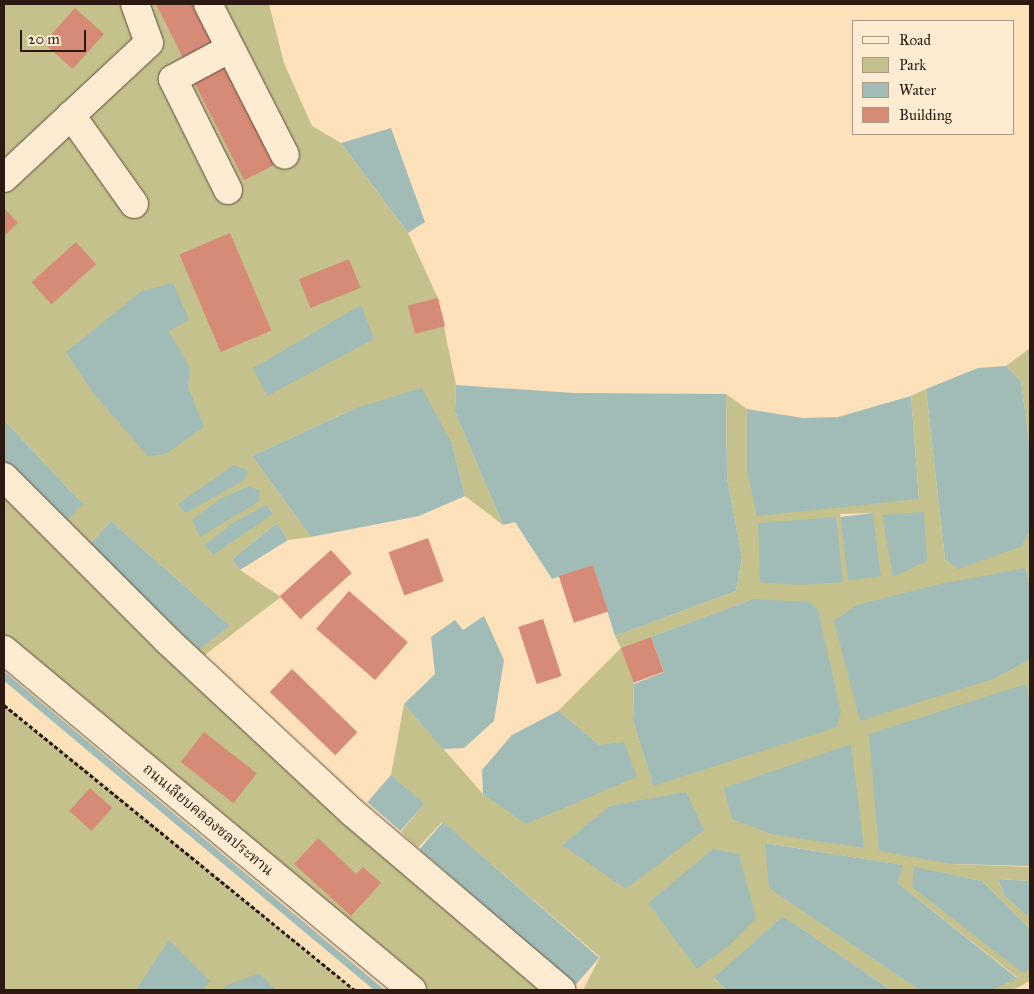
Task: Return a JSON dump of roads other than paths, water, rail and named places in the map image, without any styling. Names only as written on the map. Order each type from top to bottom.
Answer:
[{"type":"street","points":[[135,4],[150,43],[174,79],[228,190]]},
{"type":"street","points":[[208,4],[229,49],[285,155]]},
{"type":"street","points":[[4,178],[150,43]]},
{"type":"street","points":[[174,79],[229,49]]},
{"type":"street","points":[[71,115],[134,204]]},
{"type":"street","points":[[4,477],[168,641],[352,812],[561,990]]},
{"type":"street","name":"ถนนเลียบคลองชลประทาน","points":[[4,650],[412,990]]},
{"type":"water","points":[[391,128],[425,222],[408,233],[341,143]]},
{"type":"water","points":[[173,283],[189,320],[169,331],[190,368],[188,386],[204,427],[166,454],[148,456],[94,394],[66,352],[142,291]]},
{"type":"water","points":[[361,305],[374,339],[267,396],[253,368]]},
{"type":"water","points":[[1006,366],[1021,381],[1030,449],[1030,531],[1021,547],[958,569],[945,559],[926,389],[978,368]]},
{"type":"water","points":[[456,385],[574,393],[726,394],[727,477],[742,558],[736,591],[615,636],[593,565],[552,579],[515,522],[503,525],[455,412]]},
{"type":"water","points":[[422,388],[452,444],[465,496],[419,516],[311,537],[252,456],[356,408]]},
{"type":"water","points":[[911,396],[919,499],[757,516],[747,471],[747,409],[803,418],[838,417]]},
{"type":"water","points":[[4,420],[83,504],[62,525],[4,468]]},
{"type":"water","points":[[234,465],[247,470],[246,479],[186,513],[178,504]]},
{"type":"water","points":[[249,486],[260,491],[258,502],[200,537],[192,520],[220,499]]},
{"type":"water","points":[[266,505],[273,514],[213,555],[205,545],[234,522]]},
{"type":"water","points":[[924,512],[927,561],[893,577],[882,515]]},
{"type":"water","points":[[873,513],[881,577],[848,581],[840,517]]},
{"type":"water","points":[[836,517],[843,582],[799,585],[760,582],[758,523]]},
{"type":"water","points":[[111,521],[230,626],[199,649],[89,545]]},
{"type":"water","points":[[277,523],[288,540],[240,570],[232,559]]},
{"type":"water","points":[[1026,568],[1030,590],[1030,660],[996,678],[860,721],[834,621],[857,605],[944,583]]},
{"type":"water","points":[[753,599],[810,602],[818,610],[841,713],[837,727],[653,786],[633,720],[634,684],[664,672],[651,637]]},
{"type":"water","points":[[484,616],[504,660],[494,721],[464,748],[443,749],[404,704],[435,674],[431,637],[455,620],[463,630]]},
{"type":"water","points":[[1026,684],[1030,700],[1030,866],[952,864],[879,851],[869,734]]},
{"type":"water","points":[[558,711],[600,745],[624,742],[637,777],[526,824],[483,794],[482,770],[512,735]]},
{"type":"water","points":[[851,744],[864,848],[771,834],[732,819],[724,788]]},
{"type":"water","points":[[391,775],[424,804],[401,831],[367,802]]},
{"type":"water","points":[[686,792],[704,830],[626,889],[562,845],[610,806]]},
{"type":"water","points":[[443,822],[599,958],[576,985],[419,849]]},
{"type":"water","points":[[765,843],[903,865],[898,883],[1017,978],[993,990],[919,990],[769,888]]},
{"type":"water","points":[[713,849],[739,854],[756,918],[731,944],[697,969],[648,903]]},
{"type":"water","points":[[914,867],[982,881],[1030,929],[1030,969],[1023,973],[912,887]]},
{"type":"water","points":[[998,879],[1030,881],[1030,918],[1004,896]]},
{"type":"water","points":[[783,916],[891,990],[726,990],[714,978]]},
{"type":"water","points":[[169,940],[210,981],[203,990],[136,990]]},
{"type":"water","points":[[259,973],[276,990],[223,990],[227,985]]},
{"type":"waterway","points":[[4,676],[380,990]]}]
